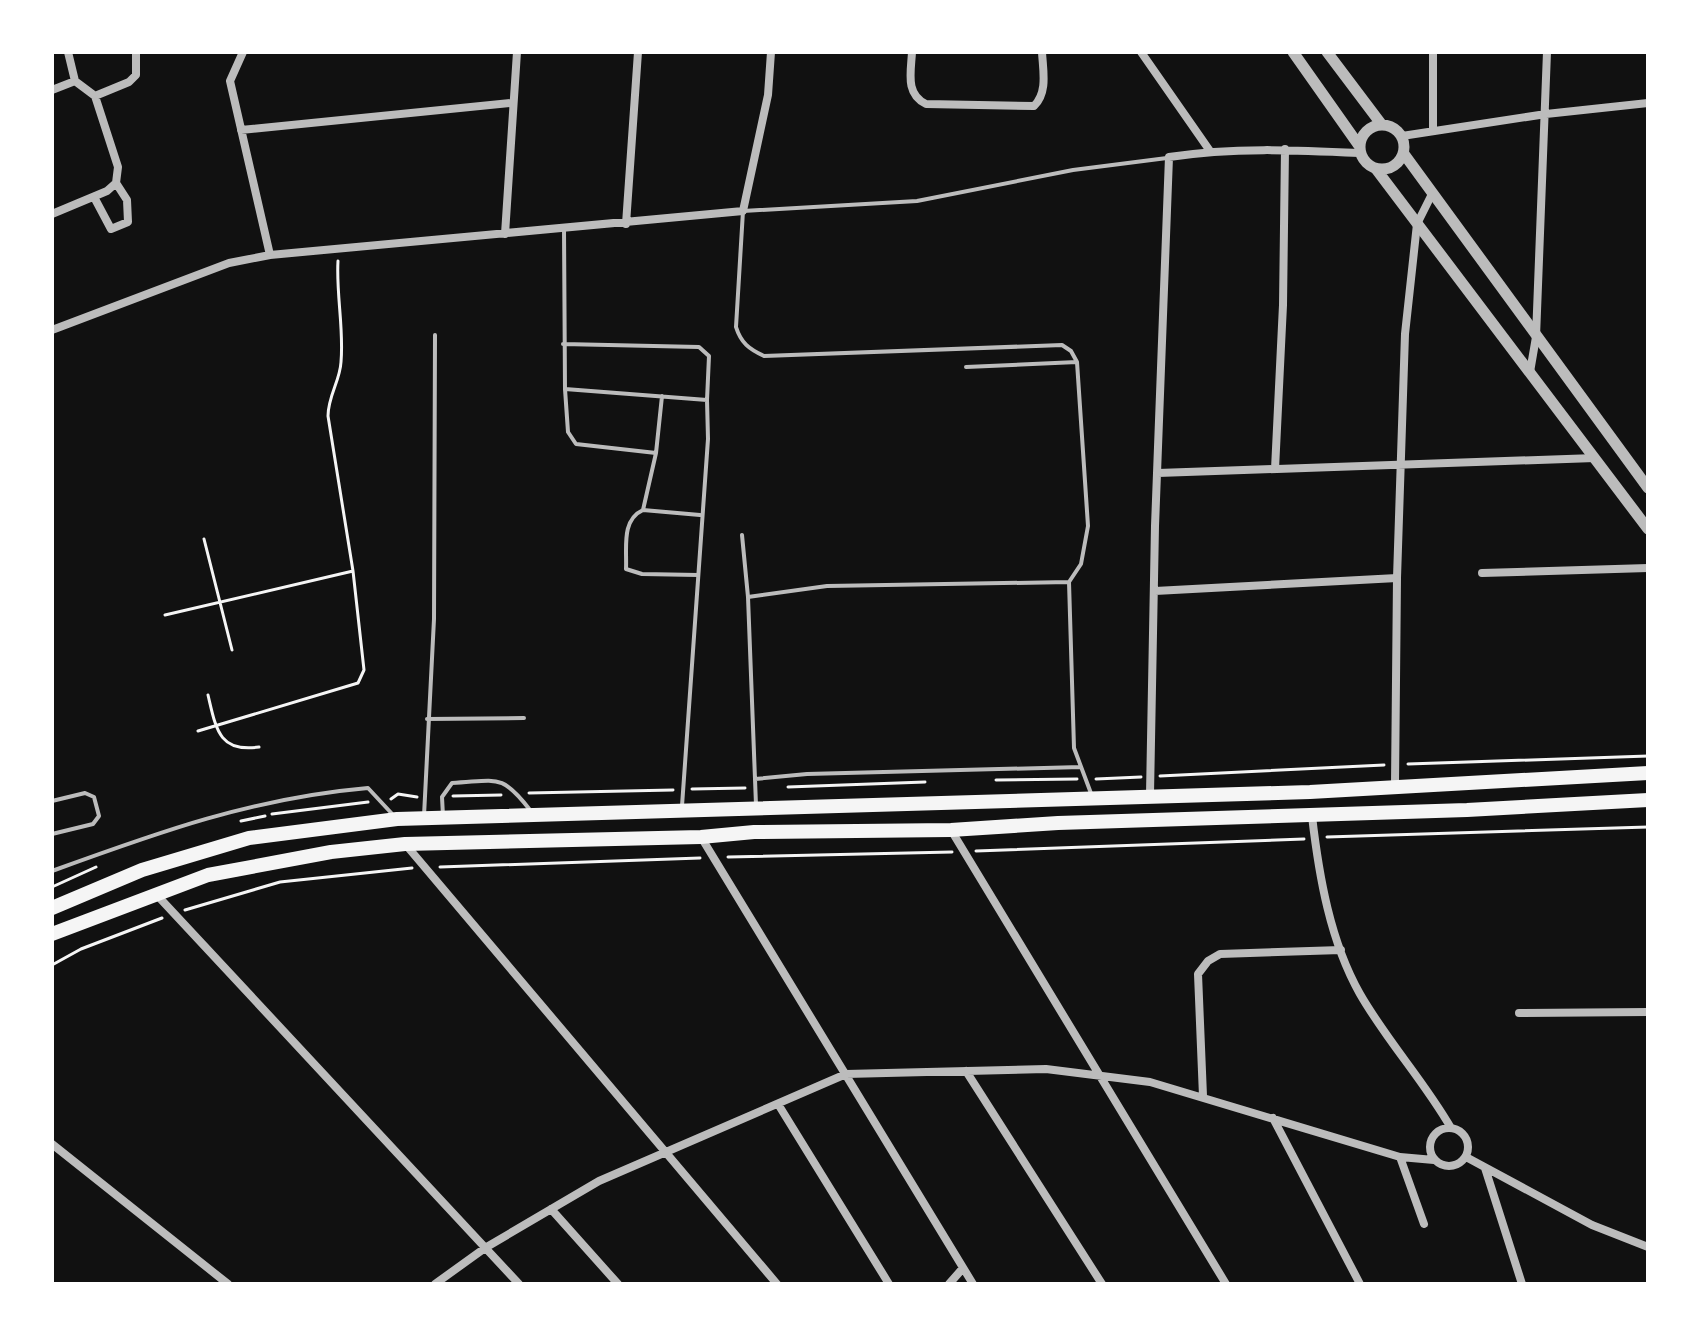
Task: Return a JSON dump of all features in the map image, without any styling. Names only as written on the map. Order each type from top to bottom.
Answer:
[{"type":"main road","points":[[52,908],[142,870],[249,838],[397,819],[1150,794],[1310,792],[1395,784],[1648,773]]},
{"type":"main road","points":[[52,934],[155,893],[257,864],[405,844],[701,837],[754,832],[951,830],[1648,800]]},
{"type":"street","points":[[68,52],[75,81],[95,96],[118,167],[116,183],[127,200],[128,222],[111,229],[94,197]]},
{"type":"street","points":[[95,96],[129,82],[136,75],[136,52]]},
{"type":"street","points":[[243,52],[230,81],[270,255]]},
{"type":"street","points":[[505,234],[511,103],[517,52]]},
{"type":"street","points":[[626,224],[638,52]]},
{"type":"street","points":[[52,330],[229,263],[270,255],[743,211],[768,95],[771,52]]},
{"type":"street","points":[[912,52],[911,89],[916,99],[926,104],[1034,106],[1041,99],[1044,87],[1042,52]]},
{"type":"street","points":[[1141,52],[1210,151]]},
{"type":"street","points":[[1293,52],[1360,150],[1648,529]]},
{"type":"street","points":[[1327,52],[1382,125]]},
{"type":"street","points":[[1433,52],[1433,131]]},
{"type":"street","points":[[1529,373],[1536,337],[1547,52]]},
{"type":"street","points":[[52,90],[75,81]]},
{"type":"street","points":[[241,130],[511,103]]},
{"type":"street","points":[[1402,136],[1546,114],[1648,103]]},
{"type":"street","points":[[1360,150],[1366,131],[1382,125],[1394,128],[1402,136],[1404,154],[1648,488]]},
{"type":"street","points":[[1275,469],[1285,149]]},
{"type":"street","points":[[1150,794],[1169,157],[1210,151],[1360,150]]},
{"type":"street","points":[[1376,169],[1393,167],[1404,154]]},
{"type":"street","points":[[52,214],[94,197],[116,183]]},
{"type":"street","points":[[1395,784],[1397,578],[1405,334],[1417,224],[1432,194]]},
{"type":"street","points":[[1158,473],[1595,458]]},
{"type":"street","points":[[1482,573],[1648,568]]},
{"type":"street","points":[[1155,591],[1397,578]]},
{"type":"street","points":[[435,1284],[485,1248],[551,1209],[663,1150],[846,1074],[1046,1069],[1150,1082],[1400,1157],[1434,1160],[1440,1165],[1455,1166],[1466,1157],[1469,1149],[1464,1135],[1451,1128],[1359,992],[1341,950],[1318,869],[1312,816]]},
{"type":"street","points":[[951,830],[1096,1076],[1226,1284]]},
{"type":"street","points":[[701,837],[973,1284]]},
{"type":"street","points":[[405,844],[777,1284]]},
{"type":"street","points":[[155,893],[519,1284]]},
{"type":"street","points":[[1203,1096],[1198,974],[1208,961],[1220,954],[1341,950]]},
{"type":"street","points":[[1519,1013],[1648,1012]]},
{"type":"street","points":[[966,1071],[1102,1284]]},
{"type":"street","points":[[778,1104],[889,1284]]},
{"type":"street","points":[[1273,1118],[1360,1284]]},
{"type":"street","points":[[1434,1160],[1430,1145],[1432,1138],[1443,1128],[1451,1128]]},
{"type":"street","points":[[52,1144],[228,1284]]},
{"type":"street","points":[[1400,1157],[1424,1224]]},
{"type":"street","points":[[1466,1157],[1592,1225],[1648,1247]]},
{"type":"street","points":[[1485,1168],[1522,1284]]},
{"type":"street","points":[[551,1209],[618,1284]]},
{"type":"street","points":[[949,1284],[963,1268]]},
{"type":"lane","points":[[1092,796],[1074,748],[1069,582],[1081,564],[1088,526],[1077,362],[1071,351],[1062,345],[764,356],[752,351],[740,340],[736,327],[743,211],[857,202],[906,203],[1073,170],[1169,157]]},
{"type":"lane","points":[[564,229],[563,344],[568,432],[576,444],[656,453]]},
{"type":"lane","points":[[424,818],[434,619],[435,335]]},
{"type":"lane","points":[[563,344],[699,347],[709,356],[682,809]]},
{"type":"lane","points":[[966,367],[1077,362]]},
{"type":"lane","points":[[565,389],[707,400]]},
{"type":"lane","points":[[643,510],[656,453],[662,396]]},
{"type":"lane","points":[[698,575],[642,574],[626,569],[628,526],[633,515],[643,510],[701,515]]},
{"type":"lane","points":[[742,535],[748,597],[756,807]]},
{"type":"lane","points":[[748,597],[827,586],[1069,582]]},
{"type":"lane","points":[[427,719],[524,718]]},
{"type":"lane","points":[[755,779],[807,774],[1081,767]]},
{"type":"lane","points":[[443,817],[442,797],[452,783],[501,780],[513,788],[533,815]]},
{"type":"lane","points":[[52,871],[129,840],[305,794],[368,788],[397,819]]},
{"type":"lane","points":[[52,801],[85,793],[94,797],[99,816],[93,824],[52,834]]},
{"type":"path","points":[[198,731],[358,683],[364,670],[353,571],[328,416],[328,400],[339,379],[341,361],[339,248]]},
{"type":"path","points":[[204,539],[232,650]]},
{"type":"path","points":[[165,615],[353,571]]},
{"type":"path","points":[[208,695],[216,726],[227,744],[242,750],[259,747]]},
{"type":"path","points":[[52,965],[81,949],[174,913],[280,882],[425,867],[1648,827]]}]
